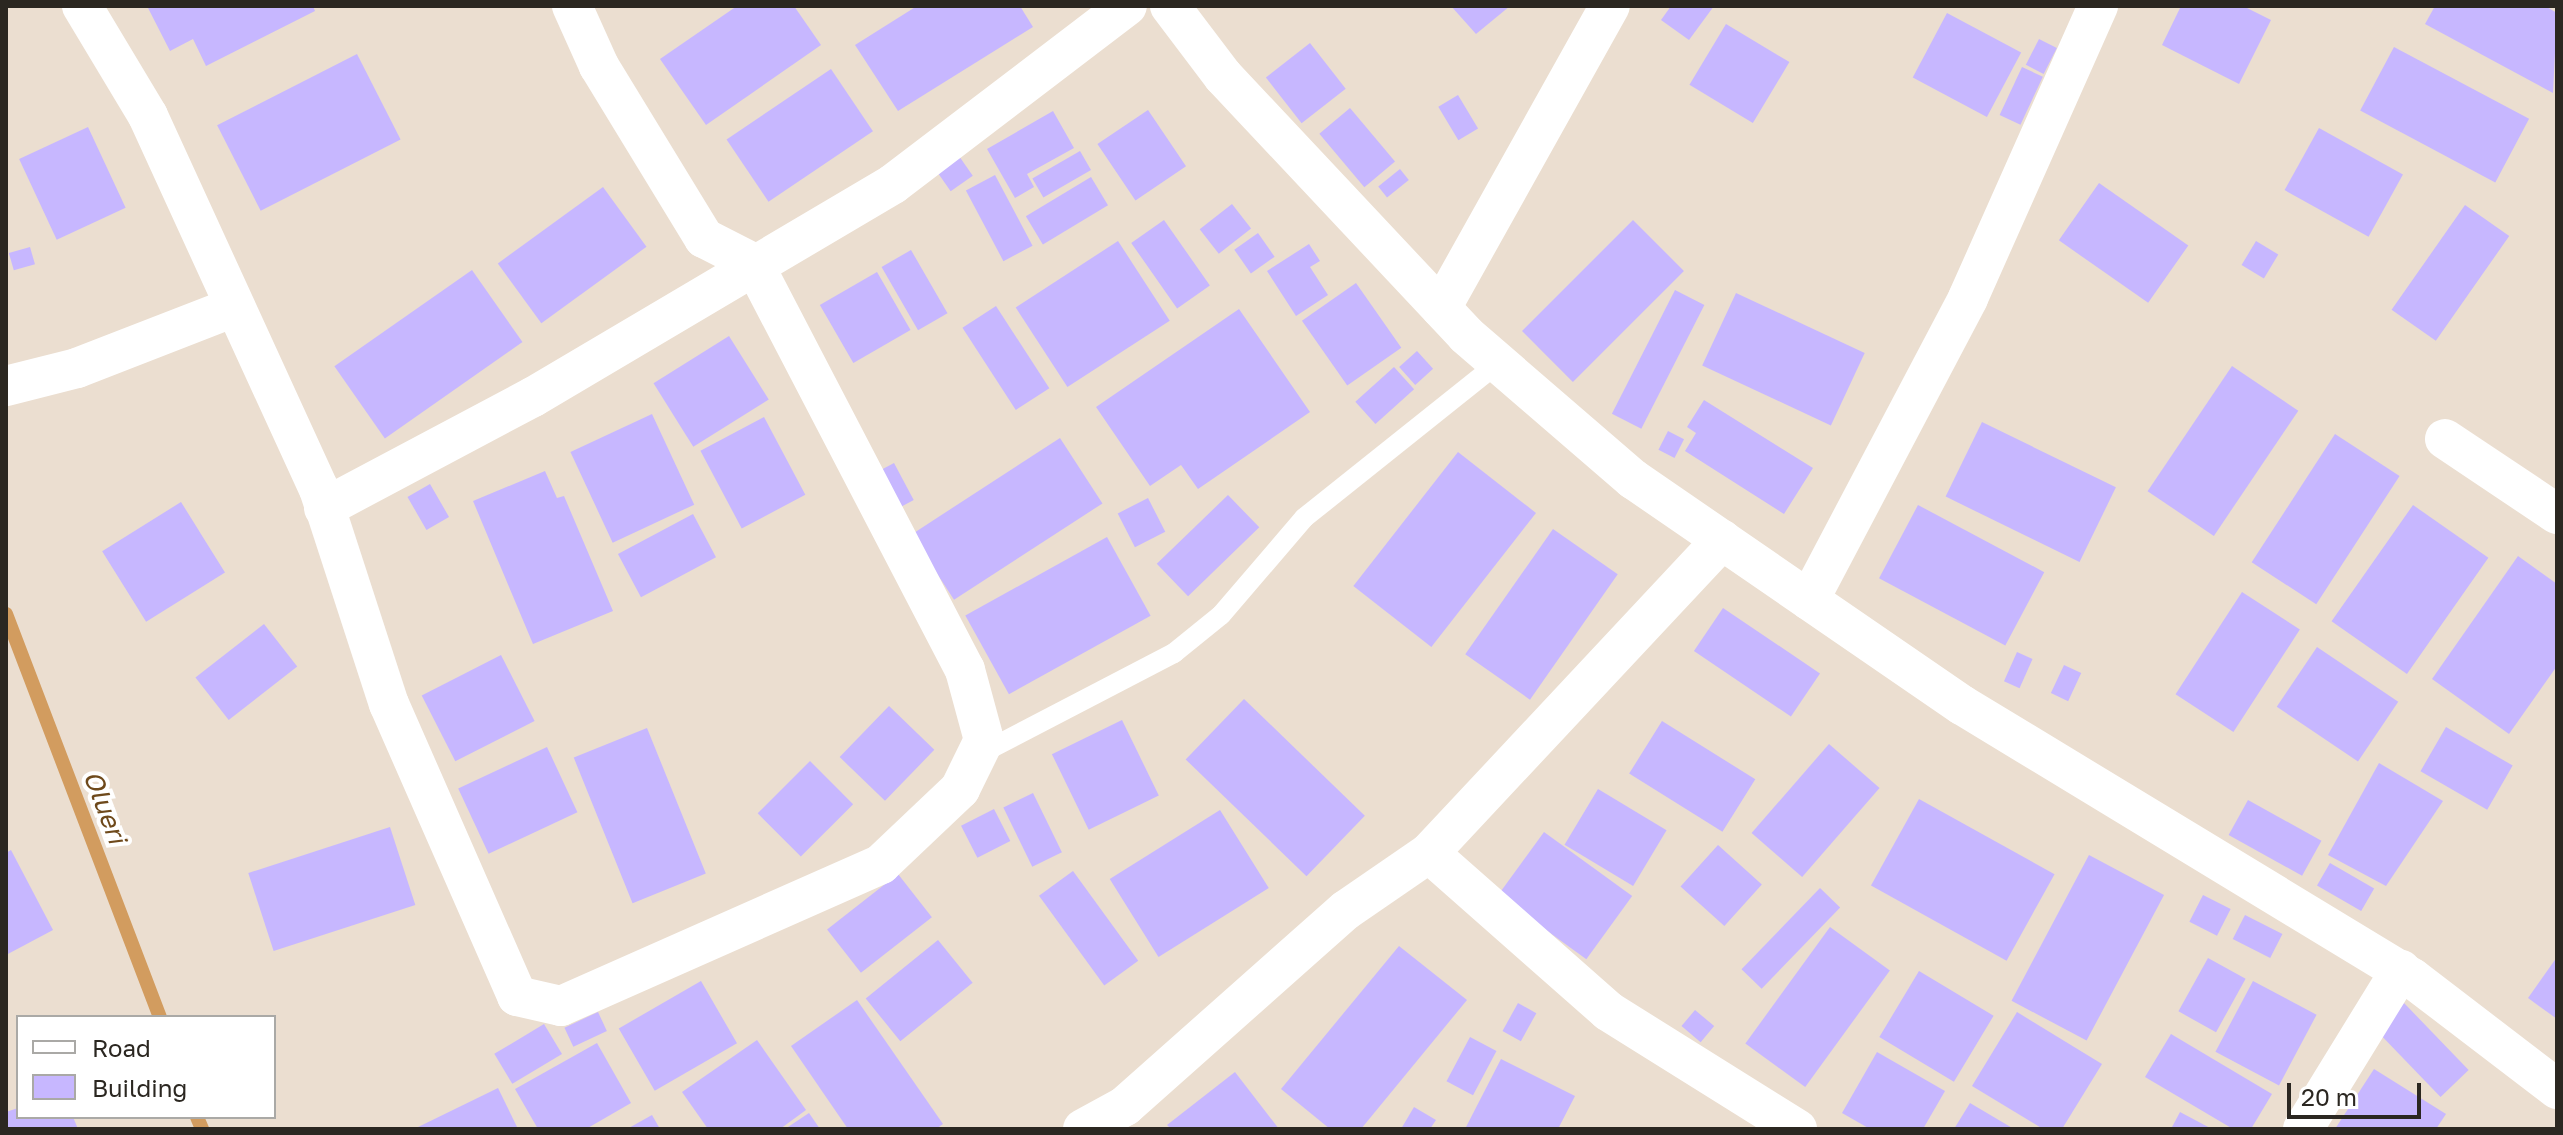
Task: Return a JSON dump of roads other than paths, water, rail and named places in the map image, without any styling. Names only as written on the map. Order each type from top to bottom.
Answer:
[{"type":"street","points":[[82,6],[148,116],[324,508],[389,704],[517,996],[561,1006],[881,864],[960,789],[980,754],[984,740],[965,670],[753,263],[704,238],[599,66],[572,6]]},
{"type":"street","points":[[324,508],[533,397],[753,263],[893,184],[1127,6]]},
{"type":"street","points":[[1170,6],[1223,76],[1441,308],[1498,363],[1633,479],[1962,705],[2401,970],[2557,1089]]},
{"type":"street","points":[[1441,308],[1610,6]]},
{"type":"street","points":[[1809,600],[1968,298],[2098,6]]},
{"type":"street","points":[[6,386],[77,368],[232,308]]},
{"type":"street","points":[[2445,439],[2557,514]]},
{"type":"street","points":[[1083,1129],[1125,1106],[1346,910],[1429,853],[1722,540]]},
{"type":"street","points":[[1429,853],[1608,1011],[1797,1129]]},
{"type":"street","points":[[2303,1129],[2401,970]]},
{"type":"lane","points":[[980,754],[1174,653],[1221,615],[1304,518],[1498,363]]},
{"type":"waterway","name":"Olueri","points":[[6,614],[159,1015]]},
{"type":"waterway","name":"Olueri","points":[[198,1119],[202,1129]]}]
